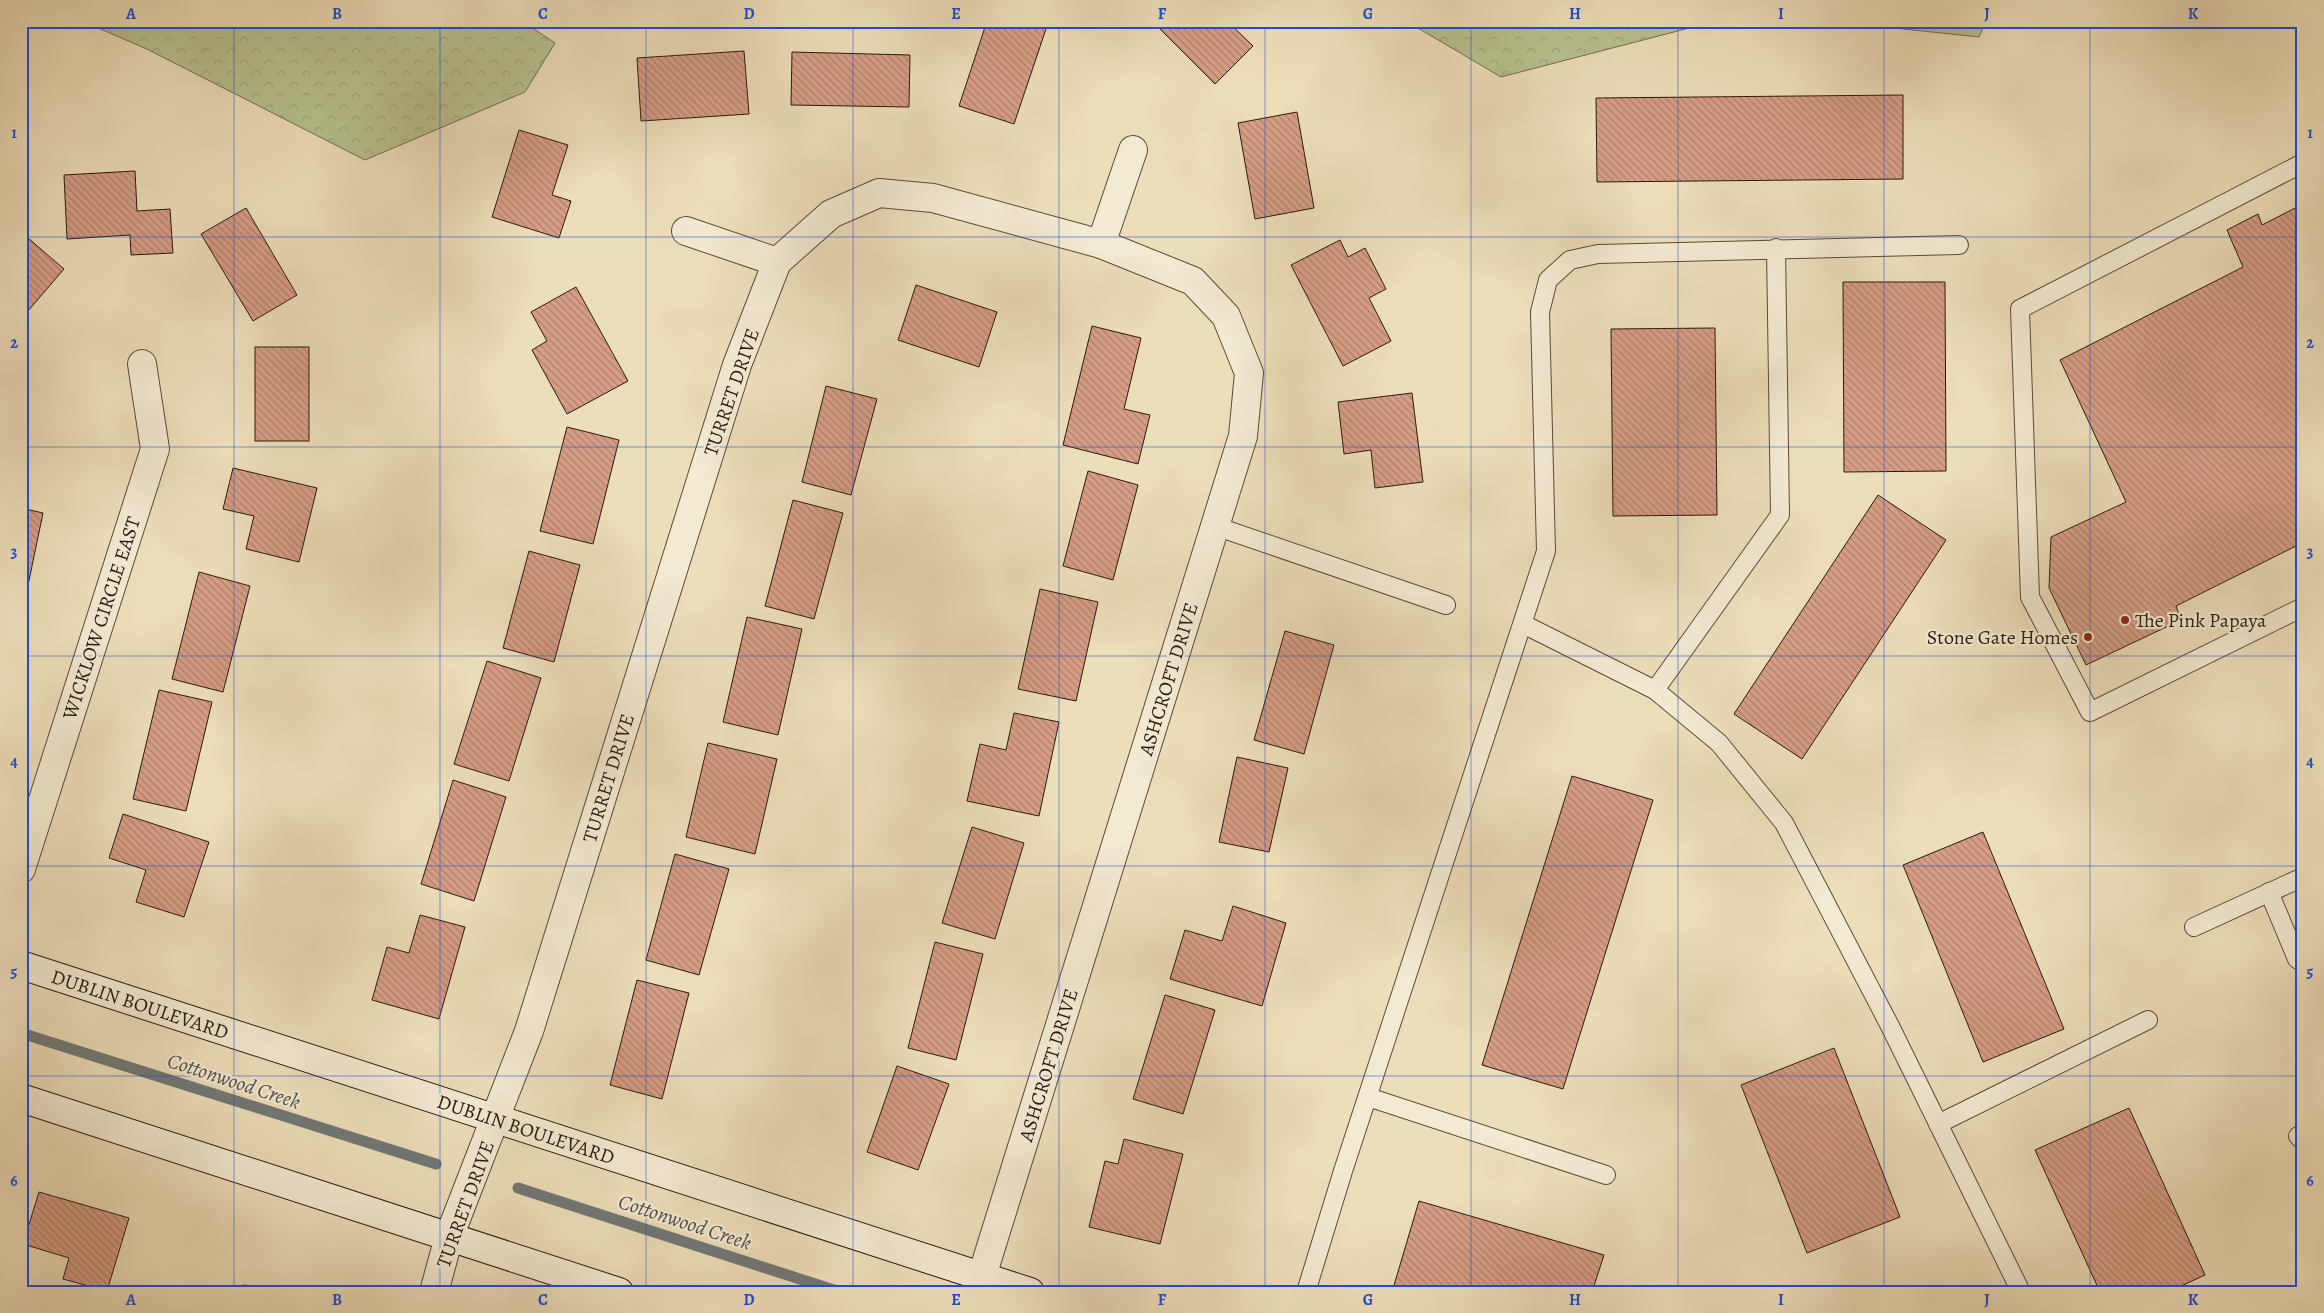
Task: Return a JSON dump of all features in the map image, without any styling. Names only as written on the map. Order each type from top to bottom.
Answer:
[{"type":"street","points":[[1101,244],[1132,150]]},
{"type":"street","name":"TURRET DRIVE","points":[[434,1292],[450,1237],[529,1031],[737,365],[777,262],[831,214],[879,193],[933,198],[1101,244]]},
{"type":"street","points":[[686,231],[777,262]]},
{"type":"street","name":"ASHCROFT DRIVE","points":[[982,1276],[1243,436],[1249,373],[1226,316],[1194,281],[1101,244]]},
{"type":"street","name":"WICKLOW CIRCLE EAST","points":[[21,869],[155,449],[142,364]]},
{"type":"street","name":"DUBLIN BOULEVARD","points":[[21,965],[1030,1292]]},
{"type":"street","points":[[21,1098],[619,1292]]},
{"type":"lane","points":[[2303,163],[2020,309],[2030,597],[2090,712],[2303,607]]},
{"type":"lane","points":[[1306,1292],[1546,551],[1540,312],[1548,280],[1570,260],[1598,254],[1776,248],[1959,245]]},
{"type":"lane","points":[[1655,690],[1780,515],[1776,248]]},
{"type":"lane","points":[[1215,526],[1446,605]]},
{"type":"lane","points":[[1523,624],[1655,690],[1719,743],[1784,823],[1890,1026],[2021,1292]]},
{"type":"lane","points":[[2194,927],[2303,877]]},
{"type":"lane","points":[[2269,892],[2297,959],[2303,963]]},
{"type":"lane","points":[[1938,1124],[2148,1020]]},
{"type":"lane","points":[[1368,1097],[1606,1175]]},
{"type":"green space","points":[[82,21],[522,21],[555,43],[525,92],[365,160],[147,49]]},
{"type":"green space","points":[[1406,21],[1716,21],[1501,77]]},
{"type":"green space","points":[[1828,21],[1986,21],[1979,37]]},
{"type":"building","points":[[987,21],[1034,21],[1047,26],[1014,124],[959,106]]},
{"type":"building","points":[[1152,21],[1227,21],[1253,46],[1215,84]]},
{"type":"building","points":[[744,51],[749,114],[641,121],[637,58]]},
{"type":"building","points":[[792,52],[910,55],[909,107],[791,105]]},
{"type":"building","points":[[1903,95],[1903,179],[1597,182],[1596,98]]},
{"type":"building","points":[[1297,112],[1314,208],[1255,219],[1238,123]]},
{"type":"building","points":[[519,130],[568,145],[552,195],[571,201],[559,238],[492,217]]},
{"type":"building","points":[[135,171],[137,211],[170,209],[173,253],[131,255],[130,235],[67,239],[64,175]]},
{"type":"building","points":[[2297,207],[2303,218],[2303,555],[2298,545],[2176,606],[2181,620],[2086,665],[2049,588],[2051,537],[2126,502],[2060,360],[2243,267],[2227,230],[2258,214],[2262,225]]},
{"type":"building","points":[[246,208],[297,295],[253,321],[201,234]]},
{"type":"building","points":[[21,232],[64,269],[21,319]]},
{"type":"building","points":[[1340,240],[1348,257],[1365,248],[1386,289],[1369,298],[1391,341],[1343,366],[1291,265]]},
{"type":"building","points":[[1843,282],[1945,282],[1946,471],[1844,472]]},
{"type":"building","points":[[916,285],[997,312],[979,367],[898,340]]},
{"type":"building","points":[[576,287],[628,381],[567,414],[532,350],[547,341],[531,312]]},
{"type":"building","points":[[1092,326],[1141,338],[1124,409],[1150,415],[1138,464],[1063,445]]},
{"type":"building","points":[[1715,328],[1717,515],[1613,516],[1611,329]]},
{"type":"building","points":[[255,347],[309,347],[309,441],[255,441]]},
{"type":"building","points":[[826,386],[877,399],[851,495],[802,482]]},
{"type":"building","points":[[1412,393],[1423,482],[1375,488],[1371,450],[1344,454],[1338,402]]},
{"type":"building","points":[[567,427],[619,440],[593,544],[540,531]]},
{"type":"building","points":[[233,468],[317,488],[299,562],[246,549],[254,516],[223,509]]},
{"type":"building","points":[[1088,471],[1138,485],[1113,580],[1063,566]]},
{"type":"building","points":[[1878,495],[1946,540],[1802,759],[1734,714]]},
{"type":"building","points":[[793,500],[843,513],[814,619],[765,606]]},
{"type":"building","points":[[21,508],[43,513],[21,619]]},
{"type":"building","points":[[529,551],[580,565],[554,662],[503,648]]},
{"type":"building","points":[[199,572],[250,586],[223,692],[172,679]]},
{"type":"building","points":[[1040,589],[1098,602],[1076,701],[1018,689]]},
{"type":"building","points":[[747,617],[802,629],[778,735],[723,722]]},
{"type":"building","points":[[1285,631],[1334,645],[1304,754],[1254,740]]},
{"type":"building","points":[[487,661],[541,678],[509,781],[454,764]]},
{"type":"building","points":[[159,690],[212,702],[186,811],[133,799]]},
{"type":"building","points":[[1014,713],[1059,722],[1039,816],[967,801],[980,744],[1006,750]]},
{"type":"building","points":[[708,743],[777,759],[755,854],[686,837]]},
{"type":"building","points":[[1237,757],[1288,768],[1269,852],[1219,842]]},
{"type":"building","points":[[1572,776],[1653,800],[1563,1089],[1482,1065]]},
{"type":"building","points":[[453,780],[506,797],[474,901],[421,884]]},
{"type":"building","points":[[123,814],[209,842],[184,917],[136,902],[146,870],[109,858]]},
{"type":"building","points":[[972,827],[1024,843],[995,939],[942,923]]},
{"type":"building","points":[[1983,832],[2064,1029],[1983,1062],[1903,865]]},
{"type":"building","points":[[675,854],[729,869],[699,975],[646,960]]},
{"type":"building","points":[[1233,906],[1286,923],[1262,1006],[1170,979],[1185,930],[1222,941]]},
{"type":"building","points":[[420,915],[465,927],[439,1019],[372,1000],[387,947],[409,953]]},
{"type":"building","points":[[935,942],[983,954],[956,1060],[908,1048]]},
{"type":"building","points":[[637,980],[689,993],[662,1099],[610,1085]]},
{"type":"building","points":[[1165,995],[1215,1010],[1183,1114],[1133,1099]]},
{"type":"building","points":[[1834,1048],[1900,1217],[1807,1253],[1741,1085]]},
{"type":"building","points":[[897,1066],[949,1084],[918,1170],[867,1152]]},
{"type":"building","points":[[2129,1108],[2205,1275],[2168,1292],[2100,1292],[2035,1150]]},
{"type":"building","points":[[1124,1139],[1183,1154],[1160,1244],[1089,1227],[1105,1161],[1118,1164]]},
{"type":"building","points":[[39,1192],[129,1218],[107,1291],[63,1279],[69,1258],[23,1244]]},
{"type":"building","points":[[1419,1201],[1604,1255],[1592,1292],[1392,1292]]},
{"type":"building","points":[[243,1285],[300,1290],[300,1292],[242,1292]]},
{"type":"waterway","name":"Cottonwood Creek","points":[[21,1033],[436,1164]]},
{"type":"waterway","name":"Cottonwood Creek","points":[[518,1188],[840,1292]]},
{"type":"place","name":"The Pink Papaya","points":[[2125,620]]},
{"type":"place","name":"Stone Gate Homes","points":[[2088,637]]}]
